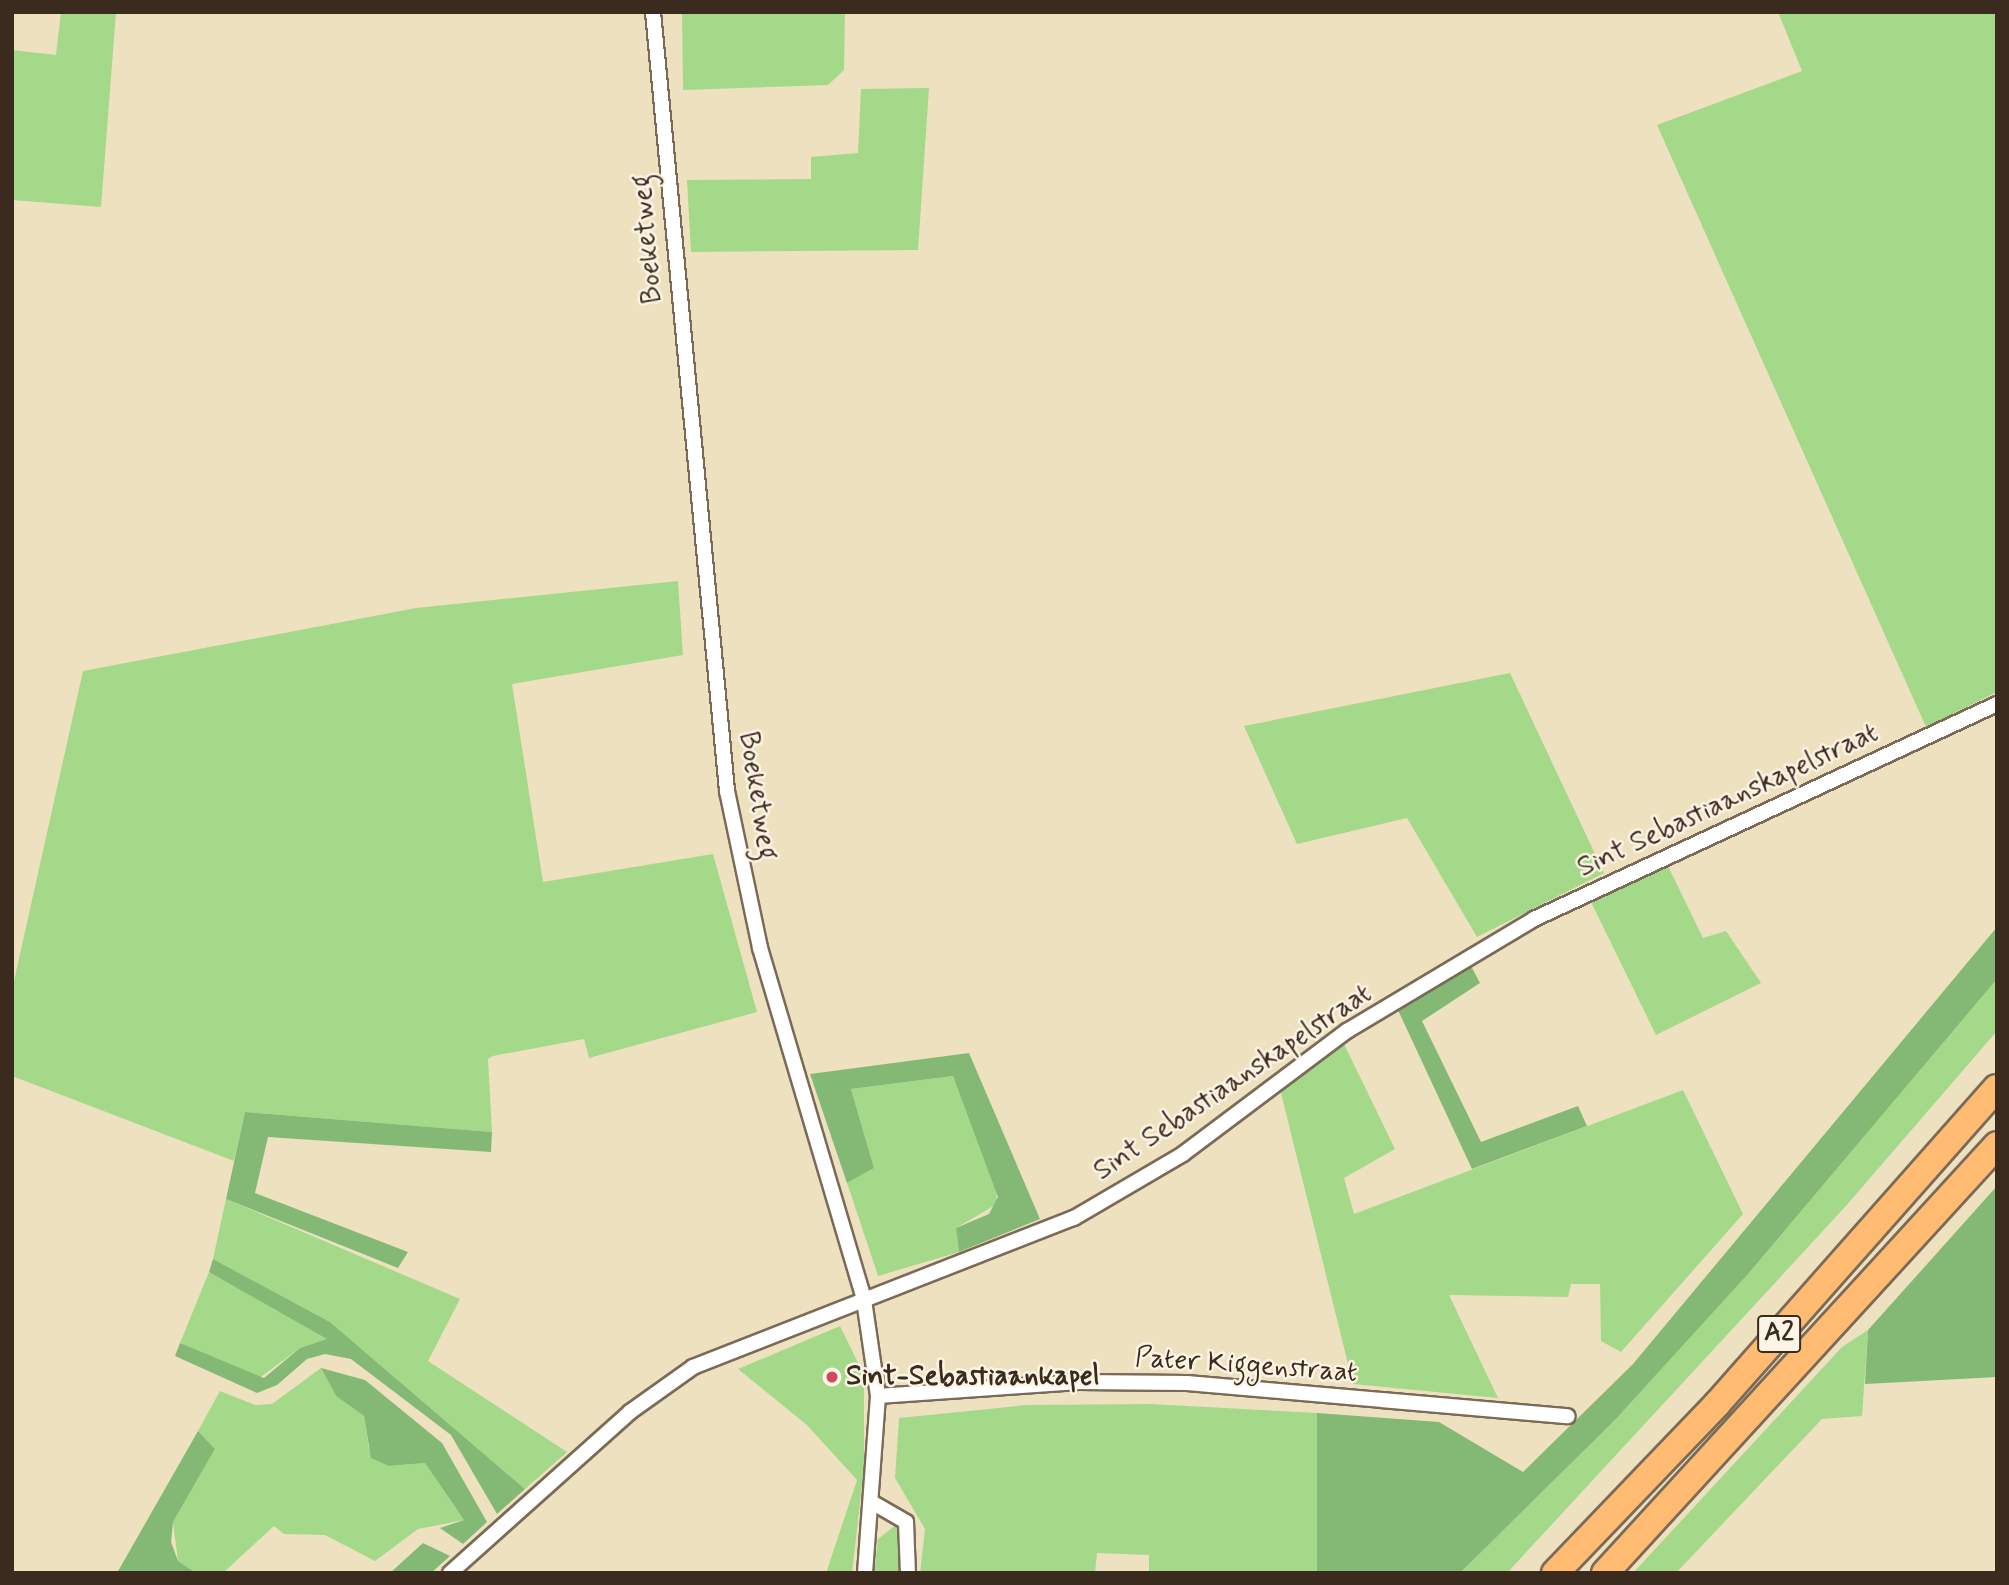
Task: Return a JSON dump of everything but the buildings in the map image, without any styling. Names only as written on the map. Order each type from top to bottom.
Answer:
[{"type":"highway","name":"A2","points":[[1555,1573],[1726,1393],[1997,1088]]},
{"type":"highway","name":"A2","points":[[1605,1573],[1997,1145]]},
{"type":"street","name":"Boeketweg","points":[[653,12],[727,791],[760,948],[864,1300],[878,1396],[875,1504],[865,1573]]},
{"type":"street","name":"Sint Sebastiaanskapelstraat","points":[[450,1573],[630,1412],[693,1367],[1074,1218],[1183,1154],[1347,1031],[1534,919],[1997,704]]},
{"type":"street","name":"Pater Kiggenstraat","points":[[878,1396],[1079,1382],[1187,1383],[1568,1416]]},
{"type":"street","points":[[875,1504],[905,1522],[908,1573]]},
{"type":"green space","points":[[61,12],[116,12],[101,207],[12,200],[12,50],[56,55]]},
{"type":"green space","points":[[682,12],[845,12],[844,70],[828,85],[683,90]]},
{"type":"green space","points":[[1778,12],[1997,12],[1997,692],[1926,727],[1657,125],[1802,71]]},
{"type":"green space","points":[[929,88],[918,250],[691,252],[687,180],[811,179],[811,157],[858,153],[861,89]]},
{"type":"green space","points":[[678,581],[683,655],[512,684],[543,882],[713,854],[757,1012],[589,1058],[584,1039],[493,1056],[488,1059],[492,1132],[245,1112],[234,1161],[12,1076],[12,990],[83,671],[416,608]]},
{"type":"green space","points":[[1510,673],[1604,873],[1477,937],[1407,818],[1297,844],[1244,726]]},
{"type":"green space","points":[[1668,866],[1703,938],[1726,931],[1761,983],[1656,1035],[1591,902]]},
{"type":"green space","points":[[1997,927],[1997,979],[1749,1273],[1615,1420],[1460,1573],[1317,1572],[1317,1413],[1439,1422],[1523,1472],[1633,1364]]},
{"type":"green space","points":[[1470,964],[1480,983],[1422,1021],[1481,1142],[1578,1106],[1587,1126],[1472,1169],[1397,1008]]},
{"type":"green space","points":[[1997,979],[1997,1031],[1845,1207],[1507,1573],[1460,1573],[1615,1420],[1749,1273]]},
{"type":"green space","points":[[1343,1042],[1395,1149],[1344,1178],[1354,1214],[1683,1090],[1743,1214],[1621,1352],[1601,1341],[1600,1284],[1571,1284],[1568,1297],[1449,1295],[1498,1398],[1353,1384],[1280,1089]]},
{"type":"green space","points":[[969,1053],[1040,1219],[959,1252],[956,1228],[989,1214],[998,1197],[953,1076],[851,1089],[874,1168],[847,1183],[810,1074]]},
{"type":"green space","points":[[953,1076],[996,1183],[997,1204],[956,1228],[959,1252],[878,1276],[847,1183],[874,1168],[851,1089]]},
{"type":"green space","points":[[245,1112],[492,1132],[491,1152],[268,1137],[255,1193],[408,1252],[398,1268],[226,1199]]},
{"type":"green space","points":[[1997,1186],[1997,1377],[1865,1384],[1868,1330]]},
{"type":"green space","points":[[226,1199],[460,1299],[428,1361],[567,1452],[525,1489],[330,1322],[213,1259]]},
{"type":"green space","points":[[213,1259],[330,1322],[525,1489],[497,1514],[451,1435],[351,1359],[325,1354],[307,1359],[277,1385],[257,1393],[175,1356],[180,1343],[264,1378],[300,1348],[327,1339],[209,1272]]},
{"type":"green space","points":[[209,1272],[328,1339],[300,1348],[258,1379],[180,1343]]},
{"type":"green space","points":[[840,1326],[864,1375],[864,1468],[852,1573],[826,1573],[857,1480],[807,1425],[738,1369]]},
{"type":"green space","points":[[1868,1330],[1862,1416],[1822,1419],[1676,1573],[1633,1573],[1842,1347]]},
{"type":"green space","points":[[321,1368],[336,1396],[364,1416],[369,1449],[389,1466],[425,1463],[464,1520],[418,1529],[375,1561],[325,1535],[284,1534],[274,1526],[223,1573],[196,1573],[178,1561],[173,1522],[215,1449],[198,1431],[220,1391],[255,1405],[272,1404]]},
{"type":"green space","points":[[321,1368],[365,1380],[442,1443],[487,1522],[463,1544],[440,1528],[464,1520],[425,1463],[389,1466],[371,1458],[364,1416],[336,1396]]},
{"type":"green space","points":[[1150,1404],[1317,1413],[1318,1573],[1149,1573],[1149,1555],[1097,1553],[1095,1573],[920,1573],[925,1529],[895,1478],[899,1418],[1027,1405]]},
{"type":"green space","points":[[198,1431],[215,1449],[173,1522],[171,1542],[178,1561],[196,1573],[117,1573]]},
{"type":"green space","points":[[896,1525],[906,1537],[903,1573],[874,1573],[878,1539]]},
{"type":"green space","points":[[423,1543],[450,1556],[431,1573],[390,1573]]},
{"type":"place","name":"Sint-Sebastiaankapel","points":[[832,1377]]}]
